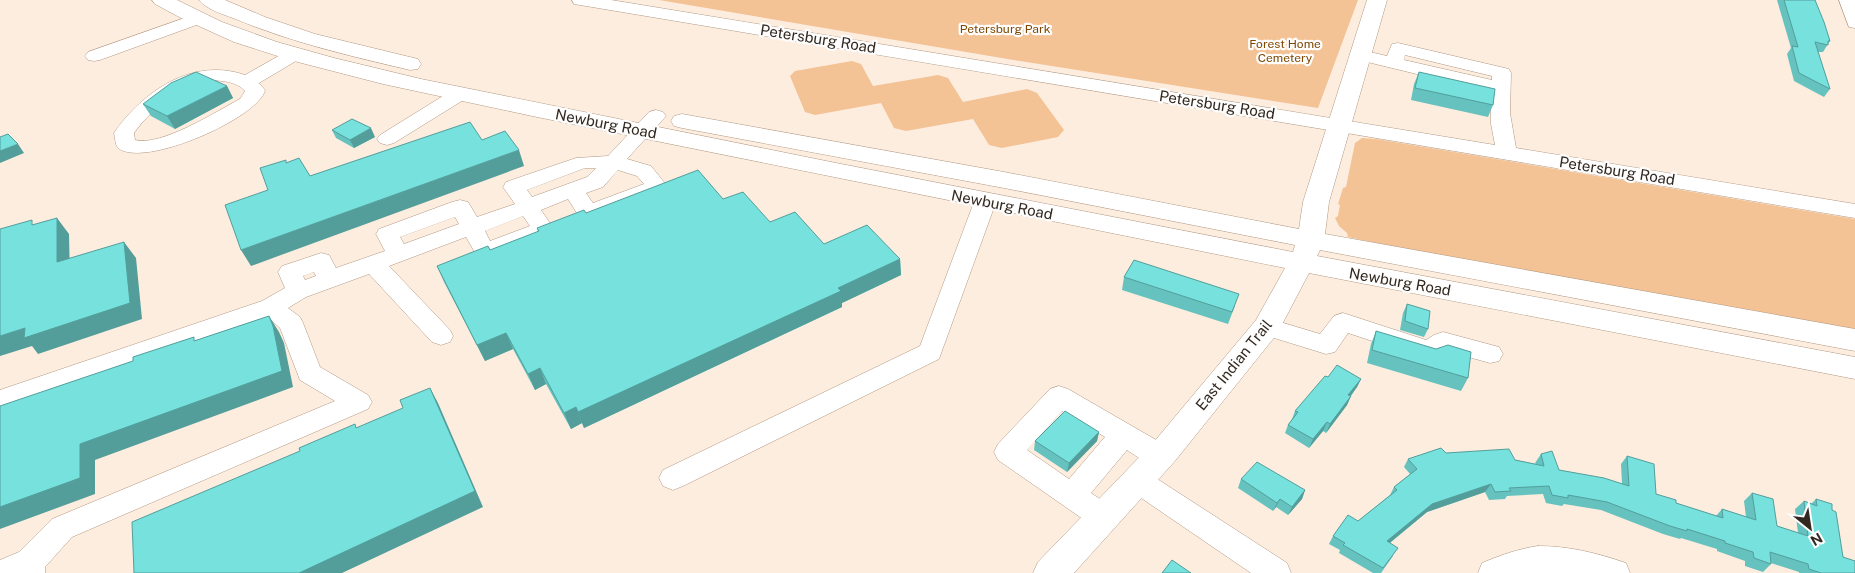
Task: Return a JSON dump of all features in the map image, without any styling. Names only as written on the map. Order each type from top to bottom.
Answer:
[{"type":"main road","name":"Newburg Road","points":[[162,0],[272,26],[322,41],[649,124],[985,202],[1306,251],[1347,247],[1855,340]]},
{"type":"main road","name":"East Indian Trail","points":[[1051,573],[1160,456],[1267,327],[1306,251],[1316,202],[1377,0]]},
{"type":"main road","name":"Newburg Road","points":[[203,10],[260,44],[458,95],[649,124],[1306,251],[1855,368]]},
{"type":"street","name":"Petersburg Road","points":[[580,0],[1855,211]]},
{"type":"street","points":[[1847,0],[1855,23]]},
{"type":"street","points":[[94,56],[203,10]]},
{"type":"street","points":[[1361,55],[1394,63],[1398,48],[1502,73],[1500,88],[1502,137],[1507,153]]},
{"type":"street","points":[[247,82],[255,90],[254,96],[247,103],[187,134],[148,148],[131,147],[126,144],[124,134],[132,120],[147,106],[176,87],[201,76],[214,75],[225,75],[247,82],[295,54]]},
{"type":"street","points":[[387,139],[458,95]]},
{"type":"street","points":[[472,227],[485,251],[543,229],[514,187],[583,162],[614,162],[644,171],[657,187],[588,213],[573,190]]},
{"type":"street","points":[[528,207],[595,182],[614,162]]},
{"type":"street","points":[[674,478],[930,352],[985,202]]},
{"type":"street","points":[[298,291],[290,272],[321,261],[329,279]]},
{"type":"street","points":[[372,264],[441,336]]},
{"type":"street","points":[[0,400],[271,307],[292,323],[309,373],[359,402],[62,528],[30,568],[3,573]]},
{"type":"street","points":[[1267,327],[1326,346],[1343,322],[1430,350],[1443,341],[1490,354]]},
{"type":"street","points":[[1103,517],[1008,452],[1059,396],[1160,456]]},
{"type":"street","points":[[1072,496],[1124,434]]},
{"type":"street","points":[[1138,481],[1276,573]]},
{"type":"street","points":[[1494,573],[1509,564],[1534,559],[1552,559],[1593,566],[1614,573]]},
{"type":"lane","points":[[614,162],[649,124]]},
{"type":"lane","points":[[329,279],[472,227]]},
{"type":"lane","points":[[271,307],[298,291]]},
{"type":"green space","name":"Forest Home Cemetery","points":[[659,0],[1358,0],[1318,108],[1020,61]]},
{"type":"green space","points":[[852,61],[861,64],[873,86],[938,75],[948,78],[963,102],[1027,89],[1037,93],[1064,130],[1058,137],[1002,148],[989,145],[973,119],[906,131],[894,128],[881,103],[815,115],[805,112],[790,76],[795,71]]},
{"type":"green space","points":[[1362,138],[1855,219],[1855,333],[1428,254],[1348,237],[1335,218],[1338,216],[1340,205],[1338,204],[1343,188],[1346,187],[1355,143]]},
{"type":"building","points":[[1784,0],[1815,0],[1830,41],[1828,41],[1828,45],[1815,42],[1830,89],[1799,73],[1792,46],[1798,47]]},
{"type":"building","points":[[196,72],[227,86],[167,116],[143,104],[171,83]]},
{"type":"building","points":[[1419,72],[1495,89],[1493,105],[1415,88]]},
{"type":"building","points":[[352,119],[371,128],[350,140],[332,130]]},
{"type":"building","points":[[470,122],[482,140],[505,131],[519,150],[241,250],[225,205],[268,190],[260,168],[286,160],[286,163],[299,158],[310,176]]},
{"type":"building","points":[[8,134],[18,144],[0,151],[0,137]]},
{"type":"building","points":[[698,170],[723,199],[743,192],[770,222],[795,212],[824,244],[867,225],[900,259],[838,288],[841,291],[578,412],[576,407],[564,413],[540,368],[528,374],[506,333],[477,345],[437,266],[488,246],[490,250],[539,231],[537,228],[584,210],[586,213]]},
{"type":"building","points":[[57,218],[57,262],[124,242],[130,303],[24,338],[25,328],[0,336],[0,229],[32,220],[32,225]]},
{"type":"building","points":[[1134,260],[1239,294],[1232,312],[1124,277]]},
{"type":"building","points":[[1407,304],[1430,311],[1428,329],[1405,321]]},
{"type":"building","points":[[269,316],[273,326],[282,371],[80,444],[80,478],[0,507],[0,406],[133,361],[133,357],[194,337],[194,341]]},
{"type":"building","points":[[1376,331],[1436,349],[1448,345],[1471,352],[1468,378],[1372,350]]},
{"type":"building","points":[[1337,365],[1361,379],[1348,395],[1351,396],[1330,424],[1327,422],[1313,439],[1288,425],[1298,412],[1295,411]]},
{"type":"building","points":[[430,388],[475,491],[299,573],[134,573],[132,522],[300,451],[299,448],[355,424],[356,428],[403,408],[400,400]]},
{"type":"building","points":[[1065,411],[1099,432],[1069,463],[1035,441]]},
{"type":"building","points":[[1441,448],[1446,453],[1509,449],[1515,460],[1544,466],[1541,454],[1552,451],[1559,470],[1604,478],[1629,486],[1627,456],[1654,464],[1656,494],[1676,500],[1676,503],[1723,518],[1722,509],[1756,520],[1752,493],[1773,499],[1777,526],[1808,536],[1804,501],[1817,506],[1816,499],[1832,504],[1832,510],[1836,512],[1843,557],[1855,561],[1855,573],[1821,573],[1809,569],[1808,564],[1770,552],[1771,564],[1754,558],[1753,552],[1725,543],[1725,541],[1687,529],[1687,531],[1670,526],[1607,502],[1568,495],[1568,498],[1552,495],[1549,486],[1509,488],[1511,491],[1495,492],[1491,484],[1432,504],[1387,541],[1398,548],[1383,568],[1343,545],[1345,543],[1333,536],[1348,515],[1358,521],[1397,490],[1394,487],[1417,469],[1408,459]]},
{"type":"building","points":[[1257,462],[1305,490],[1292,507],[1280,499],[1277,503],[1241,479]]},
{"type":"building","points":[[1172,560],[1191,573],[1162,573]]},
{"type":"park label","name":"Petersburg Park","points":[[1005,29]]}]
